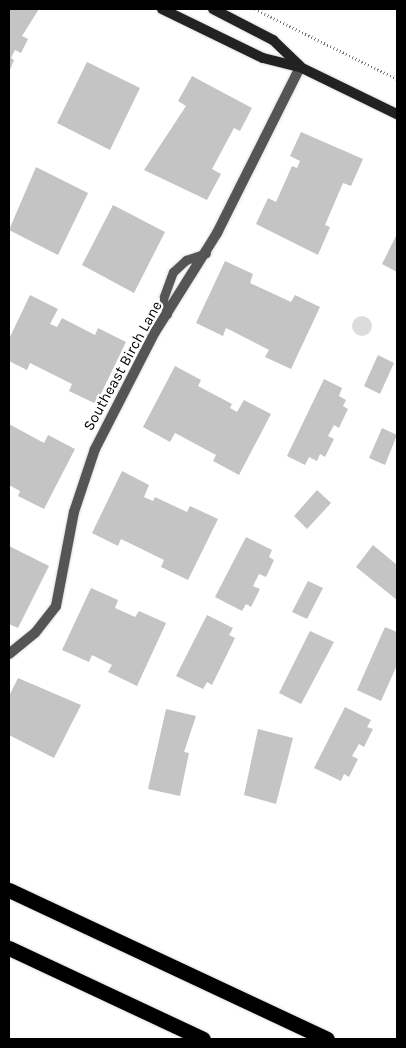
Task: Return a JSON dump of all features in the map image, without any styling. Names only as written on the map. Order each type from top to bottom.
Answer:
[{"type":"highway","points":[[9,890],[327,1039]]},
{"type":"highway","points":[[9,948],[203,1039]]},
{"type":"main road","points":[[162,9],[263,58],[300,67],[397,114]]},
{"type":"main road","points":[[213,9],[273,40],[300,67]]},
{"type":"street","name":"Southeast Birch Lane","points":[[9,654],[35,633],[56,606],[74,512],[95,449],[167,314],[206,253],[300,67]]},
{"type":"lane","points":[[167,314],[163,299],[173,272],[186,260],[206,253]]},
{"type":"path","points":[[255,9],[397,79]]},
{"type":"shaded area","points":[[362,316],[369,319],[372,326],[369,333],[362,336],[355,333],[352,326],[355,319]]},
{"type":"building","points":[[9,9],[39,9],[22,36],[28,39],[21,53],[15,50],[11,58],[14,60],[9,72]]},
{"type":"building","points":[[87,62],[140,88],[110,150],[57,123]]},
{"type":"building","points":[[192,76],[252,108],[240,131],[234,128],[212,169],[221,174],[207,200],[144,170],[186,106],[178,101]]},
{"type":"building","points":[[301,132],[363,159],[351,186],[343,183],[325,225],[330,227],[318,255],[256,224],[268,198],[276,202],[292,166],[297,168],[300,161],[290,156]]},
{"type":"building","points":[[36,167],[88,193],[58,255],[9,230]]},
{"type":"building","points":[[113,205],[165,232],[134,293],[82,265]]},
{"type":"building","points":[[397,234],[397,272],[382,264]]},
{"type":"building","points":[[225,261],[253,274],[250,283],[291,302],[295,295],[320,307],[291,369],[265,357],[269,350],[226,328],[223,336],[196,323]]},
{"type":"building","points":[[30,295],[58,309],[50,324],[57,327],[62,318],[95,335],[98,328],[126,342],[96,404],[69,391],[72,384],[30,363],[27,370],[9,361],[9,339]]},
{"type":"building","points":[[378,355],[394,363],[380,394],[364,386]]},
{"type":"building","points":[[175,366],[201,380],[198,386],[232,404],[230,408],[237,412],[244,400],[271,414],[239,475],[213,461],[216,455],[175,433],[170,442],[143,427]]},
{"type":"building","points":[[324,379],[342,388],[339,396],[346,400],[343,406],[348,409],[339,428],[334,425],[328,436],[334,439],[325,457],[320,454],[317,461],[309,457],[305,465],[287,456]]},
{"type":"building","points":[[9,424],[44,443],[48,435],[75,449],[44,509],[18,496],[20,491],[9,485]]},
{"type":"building","points":[[382,428],[397,435],[385,465],[369,458]]},
{"type":"building","points":[[122,471],[149,485],[144,497],[153,501],[155,497],[187,512],[190,506],[218,519],[188,580],[161,567],[164,560],[121,539],[118,546],[92,533]]},
{"type":"building","points":[[317,490],[331,503],[307,529],[294,516]]},
{"type":"building","points":[[246,537],[272,550],[269,557],[274,560],[266,577],[259,574],[253,586],[260,589],[251,607],[246,604],[242,611],[215,597]]},
{"type":"building","points":[[373,545],[397,565],[397,600],[356,567]]},
{"type":"building","points":[[9,546],[49,566],[18,628],[9,624]]},
{"type":"building","points":[[308,581],[323,588],[307,619],[292,612]]},
{"type":"building","points":[[91,588],[118,600],[115,608],[135,617],[139,611],[166,623],[137,686],[108,672],[112,665],[92,655],[89,662],[62,650]]},
{"type":"building","points":[[207,615],[233,628],[229,635],[235,638],[212,685],[207,682],[203,689],[176,676]]},
{"type":"building","points":[[385,627],[397,632],[397,665],[381,701],[357,690]]},
{"type":"building","points":[[310,631],[334,642],[301,704],[279,693]]},
{"type":"building","points":[[18,678],[81,705],[54,758],[9,735],[9,696]]},
{"type":"building","points":[[345,707],[371,720],[367,727],[373,729],[364,747],[359,744],[352,756],[358,759],[349,777],[344,774],[341,781],[314,768]]},
{"type":"building","points":[[166,709],[196,716],[184,752],[189,753],[180,796],[148,789]]},
{"type":"building","points":[[258,729],[293,738],[276,804],[244,795]]}]
